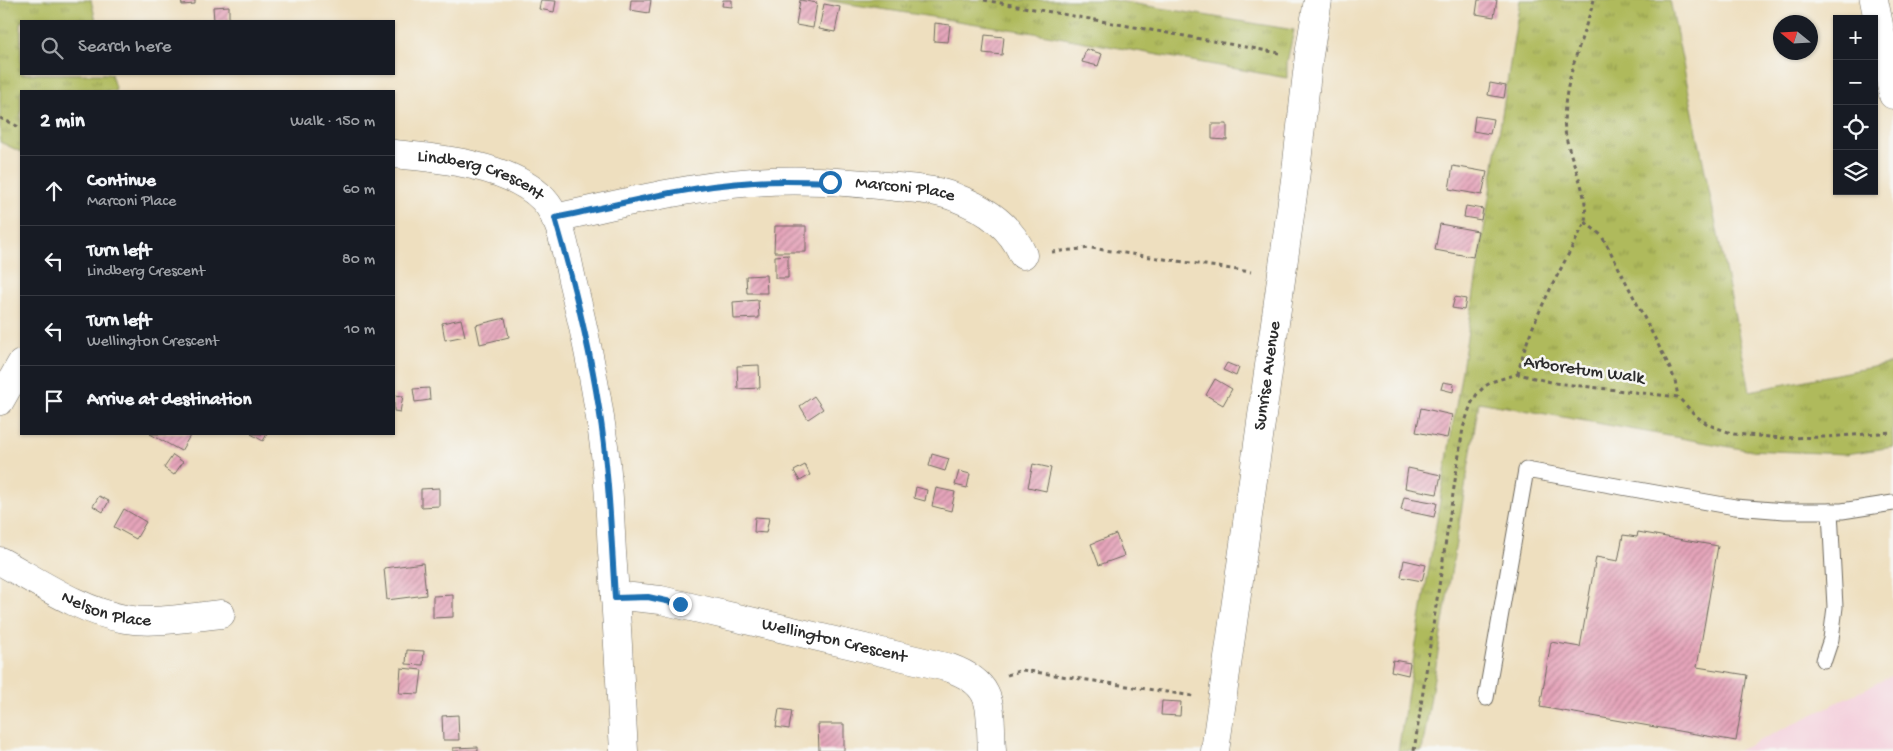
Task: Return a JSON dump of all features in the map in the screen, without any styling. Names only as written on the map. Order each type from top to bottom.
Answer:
[{"type":"street","name":"Sunrise Avenue","points":[[1215,751],[1282,276],[1309,55],[1318,0]]},
{"type":"street","points":[[1874,0],[1890,66],[1893,95]]},
{"type":"street","name":"Lindberg Crescent","points":[[395,154],[452,162],[482,168],[506,176],[529,187],[544,200],[555,218],[582,321],[599,407],[608,490],[624,751]]},
{"type":"street","name":"Marconi Place","points":[[555,218],[680,192],[753,182],[868,184],[934,191],[973,204],[1006,227],[1018,241],[1023,255]]},
{"type":"street","points":[[0,401],[20,366]]},
{"type":"street","name":"Nelson Place","points":[[0,561],[83,606],[105,614],[127,619],[148,620],[221,614]]},
{"type":"street","name":"Wellington Crescent","points":[[615,598],[632,597],[661,600],[950,668],[974,679],[983,688]]},
{"type":"street","points":[[983,688],[990,710],[992,751]]},
{"type":"lane","points":[[1486,698],[1526,470],[1735,507],[1785,511],[1842,511],[1893,504]]},
{"type":"lane","points":[[1824,660],[1831,640],[1835,607],[1830,510]]},
{"type":"path","points":[[984,0],[1264,51],[1309,55]]},
{"type":"path","points":[[1518,374],[1526,343],[1585,222],[1587,208],[1584,192],[1568,146],[1564,113],[1567,92],[1594,0]]},
{"type":"path","points":[[0,118],[20,128]]},
{"type":"path","points":[[1585,222],[1601,235],[1608,247],[1668,364],[1678,397],[1696,416],[1709,425],[1734,434],[1782,438],[1893,432]]},
{"type":"path","points":[[1023,255],[1091,248],[1282,276]]},
{"type":"path","name":"Arboretum Walk","points":[[1414,751],[1466,415],[1477,394],[1494,381],[1518,374],[1555,383],[1678,397]]},
{"type":"path","points":[[983,688],[1022,670],[1223,701]]},
{"type":"shaded area","points":[[1893,675],[1893,751],[1738,751]]},
{"type":"green space","points":[[0,0],[91,0],[96,20],[20,20],[20,75],[111,75],[116,90],[20,90],[20,152],[0,142]]},
{"type":"green space","points":[[824,0],[1112,0],[1294,30],[1287,62],[1287,78],[1047,35]]},
{"type":"green space","points":[[1520,0],[1670,0],[1750,391],[1893,363],[1893,447],[1846,454],[1747,450],[1479,402],[1422,751],[1398,751],[1460,382]]},
{"type":"building","points":[[181,0],[195,0],[195,4],[182,5]]},
{"type":"building","points":[[541,0],[556,1],[554,12],[539,9]]},
{"type":"building","points":[[631,0],[651,0],[649,13],[630,10]]},
{"type":"building","points":[[723,0],[732,0],[732,7],[722,6]]},
{"type":"building","points":[[800,0],[817,3],[813,28],[796,25]]},
{"type":"building","points":[[1478,0],[1497,0],[1494,17],[1476,14]]},
{"type":"building","points":[[824,4],[840,7],[835,32],[819,29]]},
{"type":"building","points":[[229,6],[229,20],[214,20],[213,7]]},
{"type":"building","points":[[935,23],[950,25],[948,42],[934,41]]},
{"type":"building","points":[[985,35],[1004,37],[1002,55],[983,53]]},
{"type":"building","points":[[1086,49],[1102,54],[1098,66],[1082,62]]},
{"type":"building","points":[[1490,83],[1506,86],[1504,98],[1488,95]]},
{"type":"building","points":[[1475,116],[1493,119],[1490,134],[1473,131]]},
{"type":"building","points":[[1212,124],[1227,124],[1227,140],[1212,139]]},
{"type":"building","points":[[1453,166],[1487,172],[1482,195],[1449,189]]},
{"type":"building","points":[[1466,206],[1483,209],[1481,220],[1464,217]]},
{"type":"building","points":[[1440,224],[1478,231],[1473,257],[1435,250]]},
{"type":"building","points":[[775,226],[806,226],[806,252],[774,252]]},
{"type":"building","points":[[788,255],[788,278],[775,278],[775,256]]},
{"type":"building","points":[[766,275],[767,293],[747,293],[746,276]]},
{"type":"building","points":[[1455,297],[1466,299],[1464,310],[1452,308]]},
{"type":"building","points":[[758,300],[759,318],[734,319],[733,302]]},
{"type":"building","points":[[505,318],[509,337],[480,344],[476,325]]},
{"type":"building","points":[[461,319],[465,336],[445,340],[442,323]]},
{"type":"building","points":[[1227,363],[1239,368],[1236,376],[1223,370]]},
{"type":"building","points":[[759,365],[760,388],[738,389],[737,366]]},
{"type":"building","points":[[1215,379],[1232,389],[1223,405],[1206,395]]},
{"type":"building","points":[[1443,382],[1454,384],[1453,392],[1441,389]]},
{"type":"building","points":[[429,388],[430,400],[415,402],[413,389]]},
{"type":"building","points":[[395,395],[403,396],[400,412],[395,411]]},
{"type":"building","points":[[814,396],[823,409],[808,419],[800,406]]},
{"type":"building","points":[[1421,408],[1452,415],[1447,438],[1416,432]]},
{"type":"building","points":[[152,435],[190,435],[181,451]]},
{"type":"building","points":[[253,435],[266,435],[263,441]]},
{"type":"building","points":[[932,454],[949,459],[945,471],[929,466]]},
{"type":"building","points":[[173,455],[183,462],[174,475],[164,468]]},
{"type":"building","points":[[1033,464],[1051,468],[1046,491],[1028,487]]},
{"type":"building","points":[[805,465],[810,475],[800,481],[794,471]]},
{"type":"building","points":[[1408,468],[1441,475],[1437,494],[1405,488]]},
{"type":"building","points":[[959,471],[970,474],[967,488],[955,485]]},
{"type":"building","points":[[916,487],[927,490],[925,501],[914,498]]},
{"type":"building","points":[[439,488],[439,506],[421,507],[421,489]]},
{"type":"building","points":[[936,488],[955,492],[951,511],[932,506]]},
{"type":"building","points":[[99,496],[109,501],[103,512],[93,506]]},
{"type":"building","points":[[1404,497],[1437,503],[1434,517],[1401,510]]},
{"type":"building","points":[[124,509],[146,522],[136,539],[114,527]]},
{"type":"building","points":[[755,517],[769,518],[766,533],[754,532]]},
{"type":"building","points":[[1638,532],[1718,546],[1697,667],[1747,675],[1736,741],[1540,707],[1551,642],[1580,647],[1596,557],[1618,561],[1623,535],[1637,537]]},
{"type":"building","points":[[1116,534],[1124,556],[1099,565],[1091,544]]},
{"type":"building","points":[[1404,560],[1426,565],[1422,581],[1401,577]]},
{"type":"building","points":[[423,563],[426,595],[387,600],[384,568]]},
{"type":"building","points":[[453,595],[453,617],[433,618],[433,596]]},
{"type":"building","points":[[407,650],[424,651],[423,665],[406,664]]},
{"type":"building","points":[[1393,660],[1410,663],[1408,675],[1391,671]]},
{"type":"building","points":[[401,668],[422,670],[419,694],[399,693]]},
{"type":"building","points":[[1162,701],[1181,702],[1180,716],[1161,715]]},
{"type":"building","points":[[779,709],[792,711],[789,729],[776,727]]},
{"type":"building","points":[[458,715],[459,740],[443,740],[442,716]]},
{"type":"building","points":[[818,724],[844,724],[844,751],[819,751]]},
{"type":"building","points":[[478,747],[478,751],[453,751],[453,748]]},
{"type":"route","points":[[680,604],[648,597],[615,598],[608,490],[599,407],[582,321],[555,218],[716,186],[753,182],[830,182]]}]
